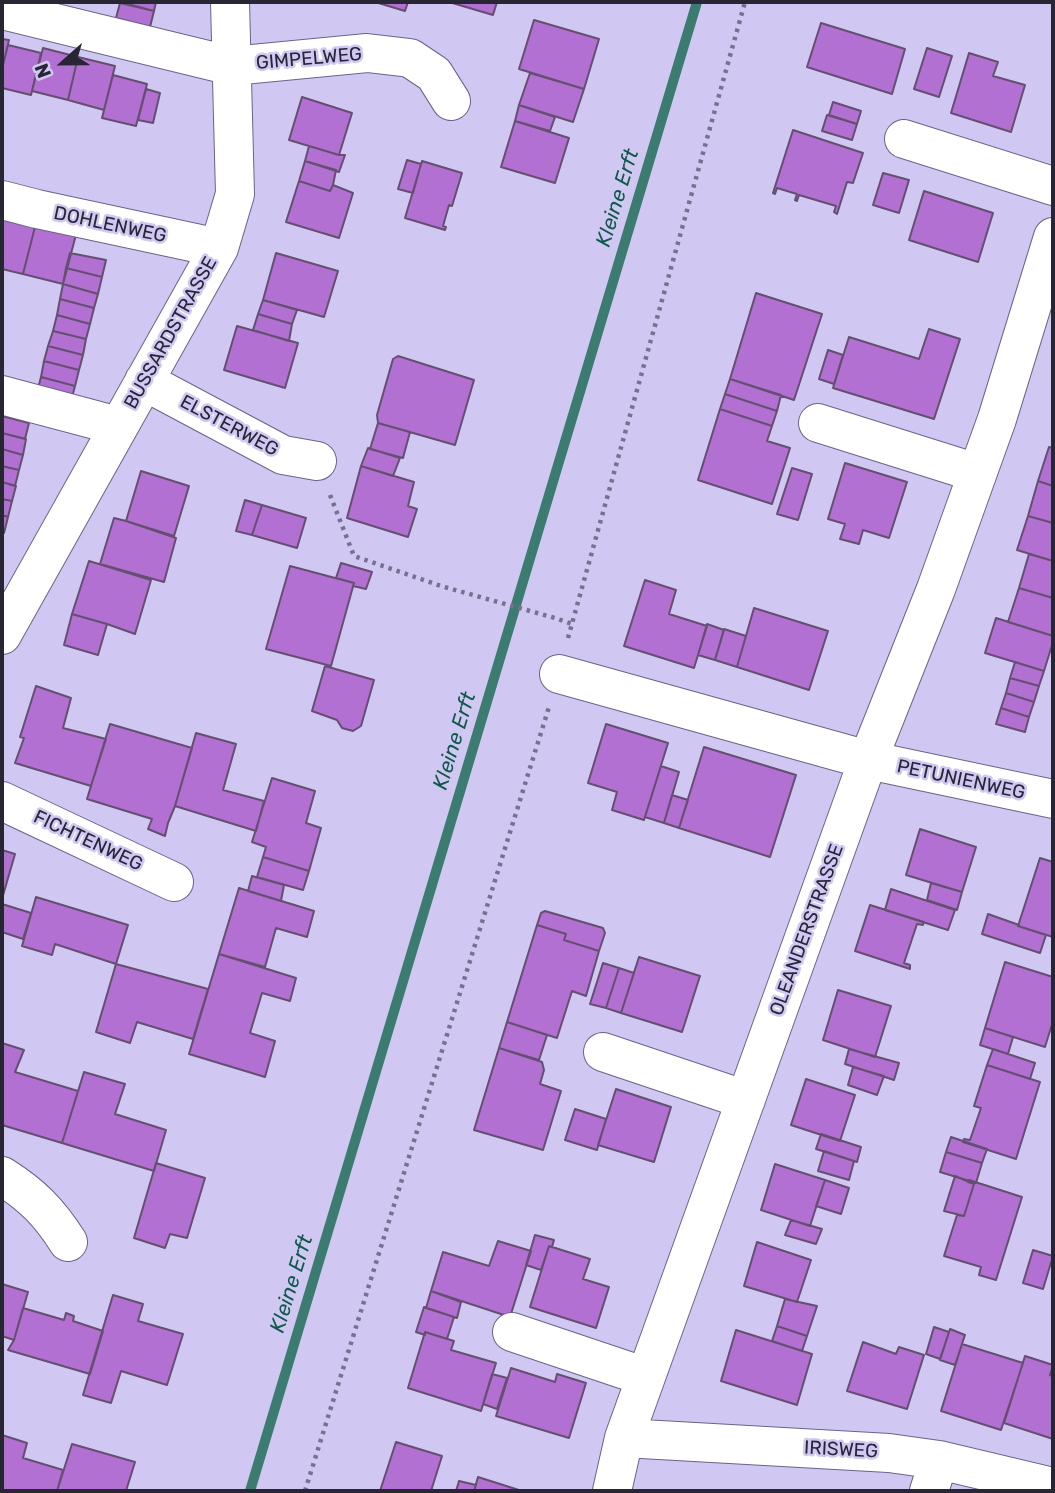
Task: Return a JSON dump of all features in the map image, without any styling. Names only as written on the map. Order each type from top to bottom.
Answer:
[{"type":"street","name":"BUSSARDSTRASSE","points":[[2,635],[219,248],[235,194],[230,2]]},
{"type":"street","name":"GIMPELWEG","points":[[2,10],[232,66],[367,53],[410,58],[434,74],[451,101]]},
{"type":"street","points":[[904,139],[1053,186]]},
{"type":"street","name":"DOHLENWEG","points":[[2,200],[219,248]]},
{"type":"street","name":"OLEANDERSTRASSE","points":[[612,1491],[624,1438],[869,761],[936,589],[997,419],[1053,237]]},
{"type":"street","name":"ELSTERWEG","points":[[144,381],[283,455],[317,461]]},
{"type":"street","points":[[2,395],[118,426]]},
{"type":"street","points":[[818,422],[977,473]]},
{"type":"street","points":[[559,674],[869,761]]},
{"type":"street","name":"PETUNIENWEG","points":[[869,761],[1053,799]]},
{"type":"street","name":"FICHTENWEG","points":[[2,801],[174,882]]},
{"type":"street","points":[[603,1052],[746,1100]]},
{"type":"street","points":[[2,1176],[40,1203],[68,1242]]},
{"type":"street","points":[[512,1332],[646,1377]]},
{"type":"street","name":"IRISWEG","points":[[624,1438],[890,1453],[934,1475],[1053,1487]]},
{"type":"path","points":[[305,1491],[559,674],[745,2]]},
{"type":"path","points":[[317,461],[354,556],[441,586],[572,624]]},
{"type":"building","points":[[120,2],[156,2],[154,11]]},
{"type":"building","points":[[375,2],[408,2],[405,11]]},
{"type":"building","points":[[449,2],[497,2],[493,15]]},
{"type":"building","points":[[120,3],[154,11],[150,27],[116,18]]},
{"type":"building","points":[[534,20],[599,39],[584,89],[519,69]]},
{"type":"building","points":[[821,23],[905,49],[892,94],[807,67]]},
{"type":"building","points":[[2,39],[9,40],[2,69]]},
{"type":"building","points":[[8,45],[41,53],[31,95],[2,88],[2,69]]},
{"type":"building","points":[[43,48],[78,57],[68,100],[32,91]]},
{"type":"building","points":[[927,48],[952,56],[939,97],[914,89]]},
{"type":"building","points":[[969,53],[998,62],[993,76],[1025,85],[1011,132],[951,113]]},
{"type":"building","points":[[78,57],[115,66],[104,110],[68,100]]},
{"type":"building","points":[[530,73],[584,89],[573,122],[519,105]]},
{"type":"building","points":[[113,75],[147,84],[136,126],[102,118]]},
{"type":"building","points":[[146,89],[160,93],[153,123],[138,120]]},
{"type":"building","points":[[302,97],[352,113],[339,155],[289,140]]},
{"type":"building","points":[[833,102],[861,111],[857,124],[829,115]]},
{"type":"building","points":[[519,105],[555,117],[550,131],[515,121]]},
{"type":"building","points":[[827,115],[857,124],[852,140],[822,131]]},
{"type":"building","points":[[515,121],[569,138],[555,183],[501,167]]},
{"type":"building","points":[[793,130],[863,153],[853,183],[847,182],[837,214],[834,212],[836,206],[799,195],[797,201],[797,194],[777,188],[775,194],[773,193]]},
{"type":"building","points":[[309,146],[345,155],[339,172],[305,161]]},
{"type":"building","points":[[407,160],[421,164],[413,193],[398,189]]},
{"type":"building","points":[[305,161],[336,170],[330,191],[299,181]]},
{"type":"building","points":[[422,161],[462,173],[452,206],[449,205],[443,226],[446,227],[445,230],[405,218]]},
{"type":"building","points":[[883,173],[909,180],[899,213],[873,205]]},
{"type":"building","points":[[299,181],[330,191],[333,185],[353,193],[339,238],[286,222]]},
{"type":"building","points":[[924,191],[993,213],[978,262],[909,240]]},
{"type":"building","points":[[2,209],[37,219],[23,274],[2,269]]},
{"type":"building","points":[[37,219],[78,227],[63,284],[23,274]]},
{"type":"building","points":[[70,253],[106,260],[102,277],[66,268]]},
{"type":"building","points":[[276,253],[338,271],[324,317],[263,300]]},
{"type":"building","points":[[66,268],[102,277],[98,294],[63,284]]},
{"type":"building","points":[[63,284],[98,294],[94,308],[60,299]]},
{"type":"building","points":[[756,293],[822,314],[794,400],[730,379]]},
{"type":"building","points":[[60,299],[94,308],[90,324],[57,315]]},
{"type":"building","points":[[263,300],[297,310],[292,324],[258,314]]},
{"type":"building","points":[[258,314],[292,324],[289,341],[253,330]]},
{"type":"building","points":[[57,315],[90,324],[86,339],[53,331]]},
{"type":"building","points":[[237,326],[298,343],[285,388],[224,370]]},
{"type":"building","points":[[929,329],[960,339],[934,419],[833,388],[849,337],[919,359]]},
{"type":"building","points":[[53,331],[86,339],[83,355],[48,346]]},
{"type":"building","points":[[48,346],[83,355],[79,370],[44,361]]},
{"type":"building","points":[[828,350],[843,355],[834,384],[819,379]]},
{"type":"building","points":[[398,356],[474,380],[455,445],[378,423],[377,415],[393,359]]},
{"type":"building","points":[[44,361],[79,370],[75,386],[41,377]]},
{"type":"building","points":[[41,377],[75,386],[71,401],[37,392]]},
{"type":"building","points":[[730,379],[781,395],[777,411],[725,394]]},
{"type":"building","points":[[725,394],[777,411],[772,426],[720,409]]},
{"type":"building","points":[[720,409],[772,426],[767,441],[790,448],[772,504],[698,480]]},
{"type":"building","points":[[2,416],[29,423],[25,439],[2,433]]},
{"type":"building","points":[[378,423],[410,432],[403,458],[370,449]]},
{"type":"building","points":[[2,433],[26,439],[23,455],[2,449]]},
{"type":"building","points":[[1049,447],[1053,448],[1053,486],[1038,481]]},
{"type":"building","points":[[368,448],[400,458],[393,476],[361,466]]},
{"type":"building","points":[[2,449],[23,455],[19,470],[2,466]]},
{"type":"building","points":[[845,463],[907,482],[889,538],[863,530],[859,544],[840,539],[845,524],[828,519]]},
{"type":"building","points":[[2,466],[19,470],[15,486],[2,482]]},
{"type":"building","points":[[361,466],[414,482],[408,506],[417,509],[408,537],[347,518]]},
{"type":"building","points":[[792,468],[812,474],[798,520],[777,514]]},
{"type":"building","points":[[141,471],[189,486],[174,536],[126,521]]},
{"type":"building","points":[[1038,481],[1053,486],[1053,523],[1028,516]]},
{"type":"building","points":[[2,482],[16,486],[12,501],[2,499]]},
{"type":"building","points":[[2,499],[12,501],[8,517],[2,515]]},
{"type":"building","points":[[245,500],[262,505],[252,535],[236,531]]},
{"type":"building","points":[[262,505],[306,518],[297,548],[252,535]]},
{"type":"building","points":[[2,515],[8,517],[4,533],[2,533]]},
{"type":"building","points":[[1028,516],[1053,523],[1053,561],[1017,550]]},
{"type":"building","points":[[114,518],[176,538],[164,582],[100,564]]},
{"type":"building","points":[[1029,554],[1053,561],[1053,598],[1019,588]]},
{"type":"building","points":[[89,561],[151,580],[135,634],[72,614]]},
{"type":"building","points":[[341,563],[372,572],[366,589],[336,578]]},
{"type":"building","points":[[290,566],[354,583],[331,666],[266,649]]},
{"type":"building","points":[[645,580],[676,590],[669,614],[707,626],[694,668],[624,646]]},
{"type":"building","points":[[1019,588],[1053,598],[1053,636],[1008,622]]},
{"type":"building","points":[[754,608],[828,631],[809,690],[737,667]]},
{"type":"building","points":[[72,614],[107,624],[98,655],[64,645]]},
{"type":"building","points":[[996,618],[1053,636],[1044,671],[985,653]]},
{"type":"building","points":[[707,624],[724,630],[715,660],[698,655]]},
{"type":"building","points":[[724,629],[746,636],[737,667],[715,660]]},
{"type":"building","points":[[1015,662],[1044,671],[1039,686],[1010,678]]},
{"type":"building","points":[[325,666],[374,680],[361,726],[353,731],[342,728],[337,720],[312,711]]},
{"type":"building","points":[[1010,678],[1039,686],[1034,702],[1006,693]]},
{"type":"building","points":[[36,686],[71,698],[63,728],[106,739],[91,786],[15,763],[24,738],[20,737]]},
{"type":"building","points":[[1006,693],[1034,702],[1029,717],[1001,708]]},
{"type":"building","points":[[1001,708],[1029,717],[1025,732],[996,724]]},
{"type":"building","points":[[110,724],[192,748],[165,836],[148,829],[152,819],[87,799]]},
{"type":"building","points":[[606,724],[668,743],[644,820],[612,810],[617,792],[588,783]]},
{"type":"building","points":[[196,733],[236,744],[223,790],[264,801],[256,831],[175,806]]},
{"type":"building","points":[[704,747],[796,775],[770,857],[679,828]]},
{"type":"building","points":[[661,766],[679,772],[664,823],[645,817]]},
{"type":"building","points":[[272,778],[315,791],[306,823],[321,828],[309,871],[263,857],[266,847],[252,842]]},
{"type":"building","points":[[672,795],[688,800],[679,828],[664,823]]},
{"type":"building","points":[[920,829],[976,847],[962,892],[906,875]]},
{"type":"building","points":[[2,850],[15,854],[2,899]]},
{"type":"building","points":[[263,857],[309,871],[303,890],[257,877]]},
{"type":"building","points":[[1040,858],[1053,862],[1053,937],[1018,926]]},
{"type":"building","points":[[252,876],[284,885],[281,901],[248,891]]},
{"type":"building","points":[[931,883],[962,892],[957,910],[927,900]]},
{"type":"building","points":[[239,888],[314,911],[307,937],[276,928],[265,967],[219,954]]},
{"type":"building","points":[[891,889],[955,910],[948,930],[885,910]]},
{"type":"building","points":[[36,897],[128,925],[116,964],[55,944],[52,955],[22,946]]},
{"type":"building","points":[[2,904],[31,913],[23,939],[2,932]]},
{"type":"building","points":[[870,905],[924,922],[923,925],[917,924],[904,963],[910,965],[910,969],[855,951]]},
{"type":"building","points":[[545,911],[603,928],[605,933],[599,951],[564,940],[566,934],[537,925],[541,913]]},
{"type":"building","points":[[988,914],[1046,935],[1040,953],[982,934]]},
{"type":"building","points":[[537,925],[566,934],[564,940],[599,951],[586,996],[572,991],[557,1038],[507,1022]]},
{"type":"building","points":[[219,954],[296,978],[290,1001],[262,993],[250,1033],[275,1041],[265,1077],[189,1054]]},
{"type":"building","points":[[639,957],[700,976],[682,1032],[621,1013]]},
{"type":"building","points":[[1005,962],[1053,977],[1053,1021],[1045,1047],[985,1028]]},
{"type":"building","points":[[603,963],[619,968],[606,1008],[590,1004]]},
{"type":"building","points":[[116,964],[208,989],[193,1039],[137,1022],[130,1043],[96,1032]]},
{"type":"building","points":[[619,968],[634,973],[621,1013],[606,1008]]},
{"type":"building","points":[[838,990],[891,1006],[875,1057],[823,1040]]},
{"type":"building","points":[[507,1022],[547,1035],[539,1060],[499,1048]]},
{"type":"building","points":[[985,1028],[1013,1037],[1008,1054],[980,1045]]},
{"type":"building","points":[[2,1043],[24,1050],[15,1072],[78,1091],[62,1143],[2,1125]]},
{"type":"building","points":[[499,1048],[542,1062],[544,1070],[540,1084],[561,1091],[543,1150],[474,1130]]},
{"type":"building","points":[[849,1049],[899,1063],[894,1080],[845,1064]]},
{"type":"building","points":[[993,1049],[1035,1063],[1030,1079],[987,1065]]},
{"type":"building","points":[[987,1065],[1040,1082],[1016,1159],[963,1142],[964,1139],[970,1140],[981,1108],[974,1106]]},
{"type":"building","points":[[853,1067],[884,1076],[877,1095],[848,1085]]},
{"type":"building","points":[[84,1072],[125,1084],[115,1114],[166,1130],[154,1171],[62,1143]]},
{"type":"building","points":[[806,1079],[855,1095],[840,1141],[791,1125]]},
{"type":"building","points":[[616,1089],[671,1107],[654,1162],[598,1145]]},
{"type":"building","points":[[575,1109],[606,1119],[597,1150],[565,1140]]},
{"type":"building","points":[[821,1134],[861,1147],[857,1162],[816,1149]]},
{"type":"building","points":[[951,1137],[987,1149],[982,1163],[946,1152]]},
{"type":"building","points":[[824,1151],[854,1161],[849,1180],[818,1171]]},
{"type":"building","points":[[946,1152],[982,1163],[976,1183],[940,1172]]},
{"type":"building","points":[[156,1163],[205,1178],[187,1238],[170,1234],[165,1248],[134,1238]]},
{"type":"building","points":[[775,1164],[825,1180],[810,1226],[761,1210]]},
{"type":"building","points":[[955,1176],[974,1184],[964,1216],[944,1211]]},
{"type":"building","points":[[825,1180],[849,1188],[841,1214],[816,1206]]},
{"type":"building","points":[[969,1180],[1022,1197],[996,1280],[979,1275],[981,1267],[944,1256],[957,1215],[964,1216],[974,1184],[968,1182]]},
{"type":"building","points":[[791,1220],[822,1229],[816,1244],[785,1235]]},
{"type":"building","points":[[535,1235],[554,1240],[552,1247],[549,1246],[541,1270],[526,1265]]},
{"type":"building","points":[[498,1241],[531,1251],[510,1317],[431,1291],[443,1252],[489,1266]]},
{"type":"building","points":[[757,1242],[811,1260],[797,1302],[744,1286]]},
{"type":"building","points":[[549,1246],[590,1259],[583,1279],[609,1287],[596,1328],[530,1307]]},
{"type":"building","points":[[1033,1250],[1053,1256],[1043,1289],[1023,1283]]},
{"type":"building","points":[[2,1284],[28,1292],[14,1340],[2,1336]]},
{"type":"building","points":[[431,1291],[461,1302],[457,1318],[426,1308]]},
{"type":"building","points":[[113,1295],[143,1304],[138,1321],[183,1334],[167,1385],[121,1371],[111,1403],[83,1395]]},
{"type":"building","points":[[785,1299],[817,1306],[807,1336],[777,1326]]},
{"type":"building","points":[[424,1307],[454,1317],[447,1339],[416,1332]]},
{"type":"building","points":[[23,1308],[64,1320],[66,1313],[74,1316],[73,1321],[103,1331],[90,1374],[8,1350],[14,1340]]},
{"type":"building","points":[[777,1326],[807,1336],[802,1351],[772,1341]]},
{"type":"building","points":[[934,1327],[949,1332],[940,1359],[926,1354]]},
{"type":"building","points":[[950,1329],[965,1335],[955,1365],[940,1360]]},
{"type":"building","points":[[736,1330],[812,1354],[797,1405],[721,1381]]},
{"type":"building","points":[[425,1332],[454,1341],[451,1350],[496,1363],[481,1411],[408,1388]]},
{"type":"building","points":[[863,1342],[896,1354],[899,1347],[924,1355],[907,1409],[847,1391]]},
{"type":"building","points":[[962,1344],[1023,1363],[1001,1430],[941,1411]]},
{"type":"building","points":[[1025,1356],[1053,1365],[1050,1375],[1053,1377],[1053,1439],[1004,1423]]},
{"type":"building","points":[[511,1368],[555,1382],[557,1374],[586,1383],[569,1438],[496,1416]]},
{"type":"building","points":[[492,1374],[507,1378],[497,1409],[483,1404]]},
{"type":"building","points":[[2,1435],[27,1443],[23,1458],[63,1470],[57,1491],[2,1491]]},
{"type":"building","points":[[396,1442],[442,1456],[431,1491],[380,1491]]},
{"type":"building","points":[[72,1444],[135,1462],[126,1491],[57,1491]]},
{"type":"building","points":[[478,1477],[522,1491],[474,1491]]},
{"type":"building","points":[[459,1481],[476,1485],[474,1491],[456,1491]]},
{"type":"waterway","name":"Kleine Erft","points":[[250,1491],[697,2]]}]
